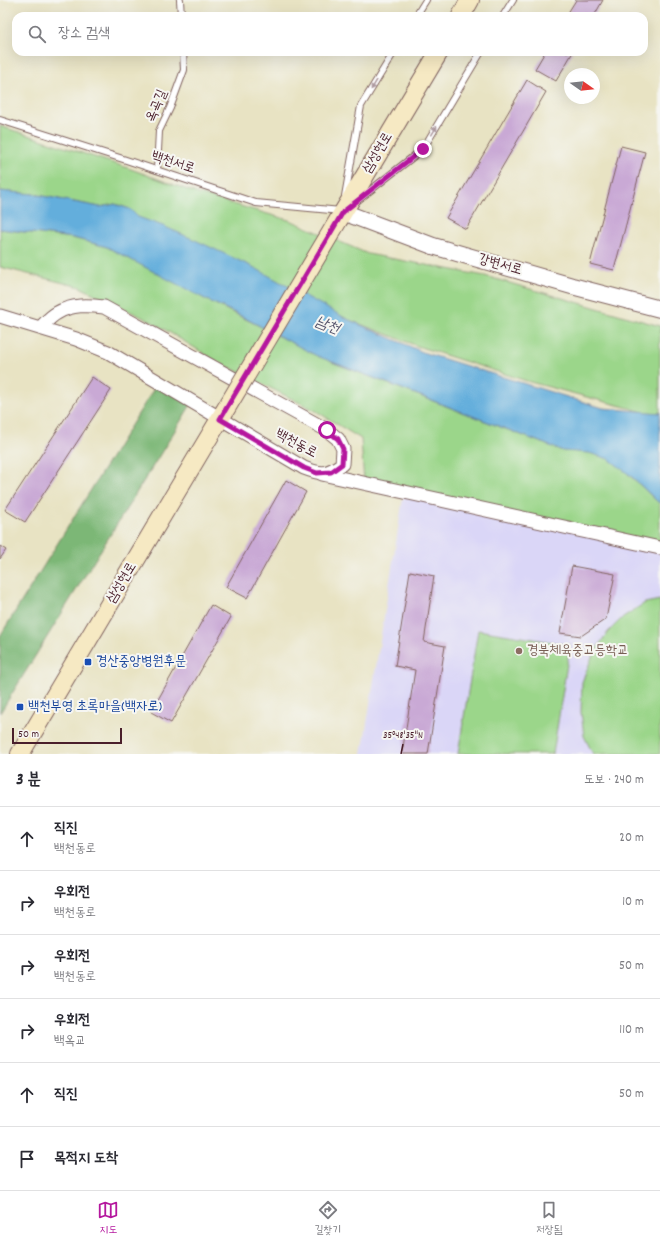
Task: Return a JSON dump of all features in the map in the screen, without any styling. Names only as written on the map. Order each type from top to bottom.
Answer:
[{"type":"main road","points":[[463,12],[470,0]]},
{"type":"main road","name":"삼성현로","points":[[20,754],[436,56]]},
{"type":"street","name":"강변서로","points":[[341,215],[433,246],[565,284],[660,309]]},
{"type":"street","name":"백천동로","points":[[0,316],[76,339],[108,352],[222,415],[304,468],[317,473],[331,472],[342,464],[343,449],[338,439],[327,430],[104,307],[86,305],[72,307],[56,313],[40,328]]},
{"type":"street","points":[[317,473],[660,548]]},
{"type":"lane","points":[[180,0],[181,12]]},
{"type":"lane","points":[[418,12],[426,0]]},
{"type":"lane","points":[[506,12],[513,0]]},
{"type":"lane","name":"옥곡길","points":[[157,170],[159,131],[170,108],[184,70],[183,56]]},
{"type":"lane","points":[[341,215],[362,106],[392,56]]},
{"type":"lane","points":[[341,215],[423,149],[479,56]]},
{"type":"lane","name":"백천서로","points":[[0,120],[256,203],[341,215]]},
{"type":"shaded area","name":"경북체육중고등학교","points":[[404,492],[660,548],[660,754],[362,754]]},
{"type":"green space","points":[[0,126],[128,168],[199,194],[292,221],[368,254],[485,276],[660,326],[660,413],[644,412],[530,382],[420,347],[347,319],[138,217],[130,209],[115,204],[100,207],[33,194],[0,191]]},
{"type":"green space","points":[[0,229],[73,238],[107,247],[125,254],[205,299],[334,363],[563,451],[592,450],[609,459],[624,470],[660,504],[660,548],[364,483],[361,439],[316,411],[213,359],[154,323],[80,287],[0,267]]},
{"type":"green space","points":[[158,382],[192,403],[0,713],[0,636]]},
{"type":"green space","points":[[660,600],[660,754],[593,754],[584,736],[581,712],[582,682],[594,652],[608,632],[623,617],[645,603]]},
{"type":"green space","points":[[478,630],[570,645],[553,754],[458,754]]},
{"type":"water","name":"남천","points":[[0,191],[33,194],[100,207],[115,204],[130,209],[138,217],[163,226],[255,268],[347,319],[425,353],[603,408],[660,413],[660,504],[631,476],[609,459],[589,453],[563,451],[317,356],[107,247],[73,238],[0,229]]},
{"type":"building","points":[[576,0],[603,0],[596,12],[568,12]]},
{"type":"building","points":[[543,56],[571,56],[556,81],[535,69]]},
{"type":"building","points":[[527,80],[546,92],[466,229],[446,218]]},
{"type":"building","points":[[621,146],[645,152],[614,270],[590,264]]},
{"type":"building","points":[[92,377],[111,390],[25,522],[5,510]]},
{"type":"building","points":[[286,480],[306,492],[247,598],[226,587]]},
{"type":"building","points":[[0,546],[6,550],[0,559]]},
{"type":"building","points":[[572,566],[615,574],[606,619],[581,636],[560,633]]},
{"type":"building","points":[[410,571],[434,576],[424,642],[445,646],[428,754],[402,754],[415,670],[395,666]]},
{"type":"building","points":[[211,605],[231,617],[171,723],[151,712]]},
{"type":"place","name":"경북체육중고등학교","points":[[519,651]]},
{"type":"place","name":"경산중앙병원후문","points":[[88,662]]},
{"type":"place","name":"백천부영 초록마을(백자로)","points":[[20,707]]},
{"type":"route","points":[[327,430],[338,439],[343,449],[342,464],[331,472],[317,473],[304,468],[220,419],[343,212],[423,149]]}]
